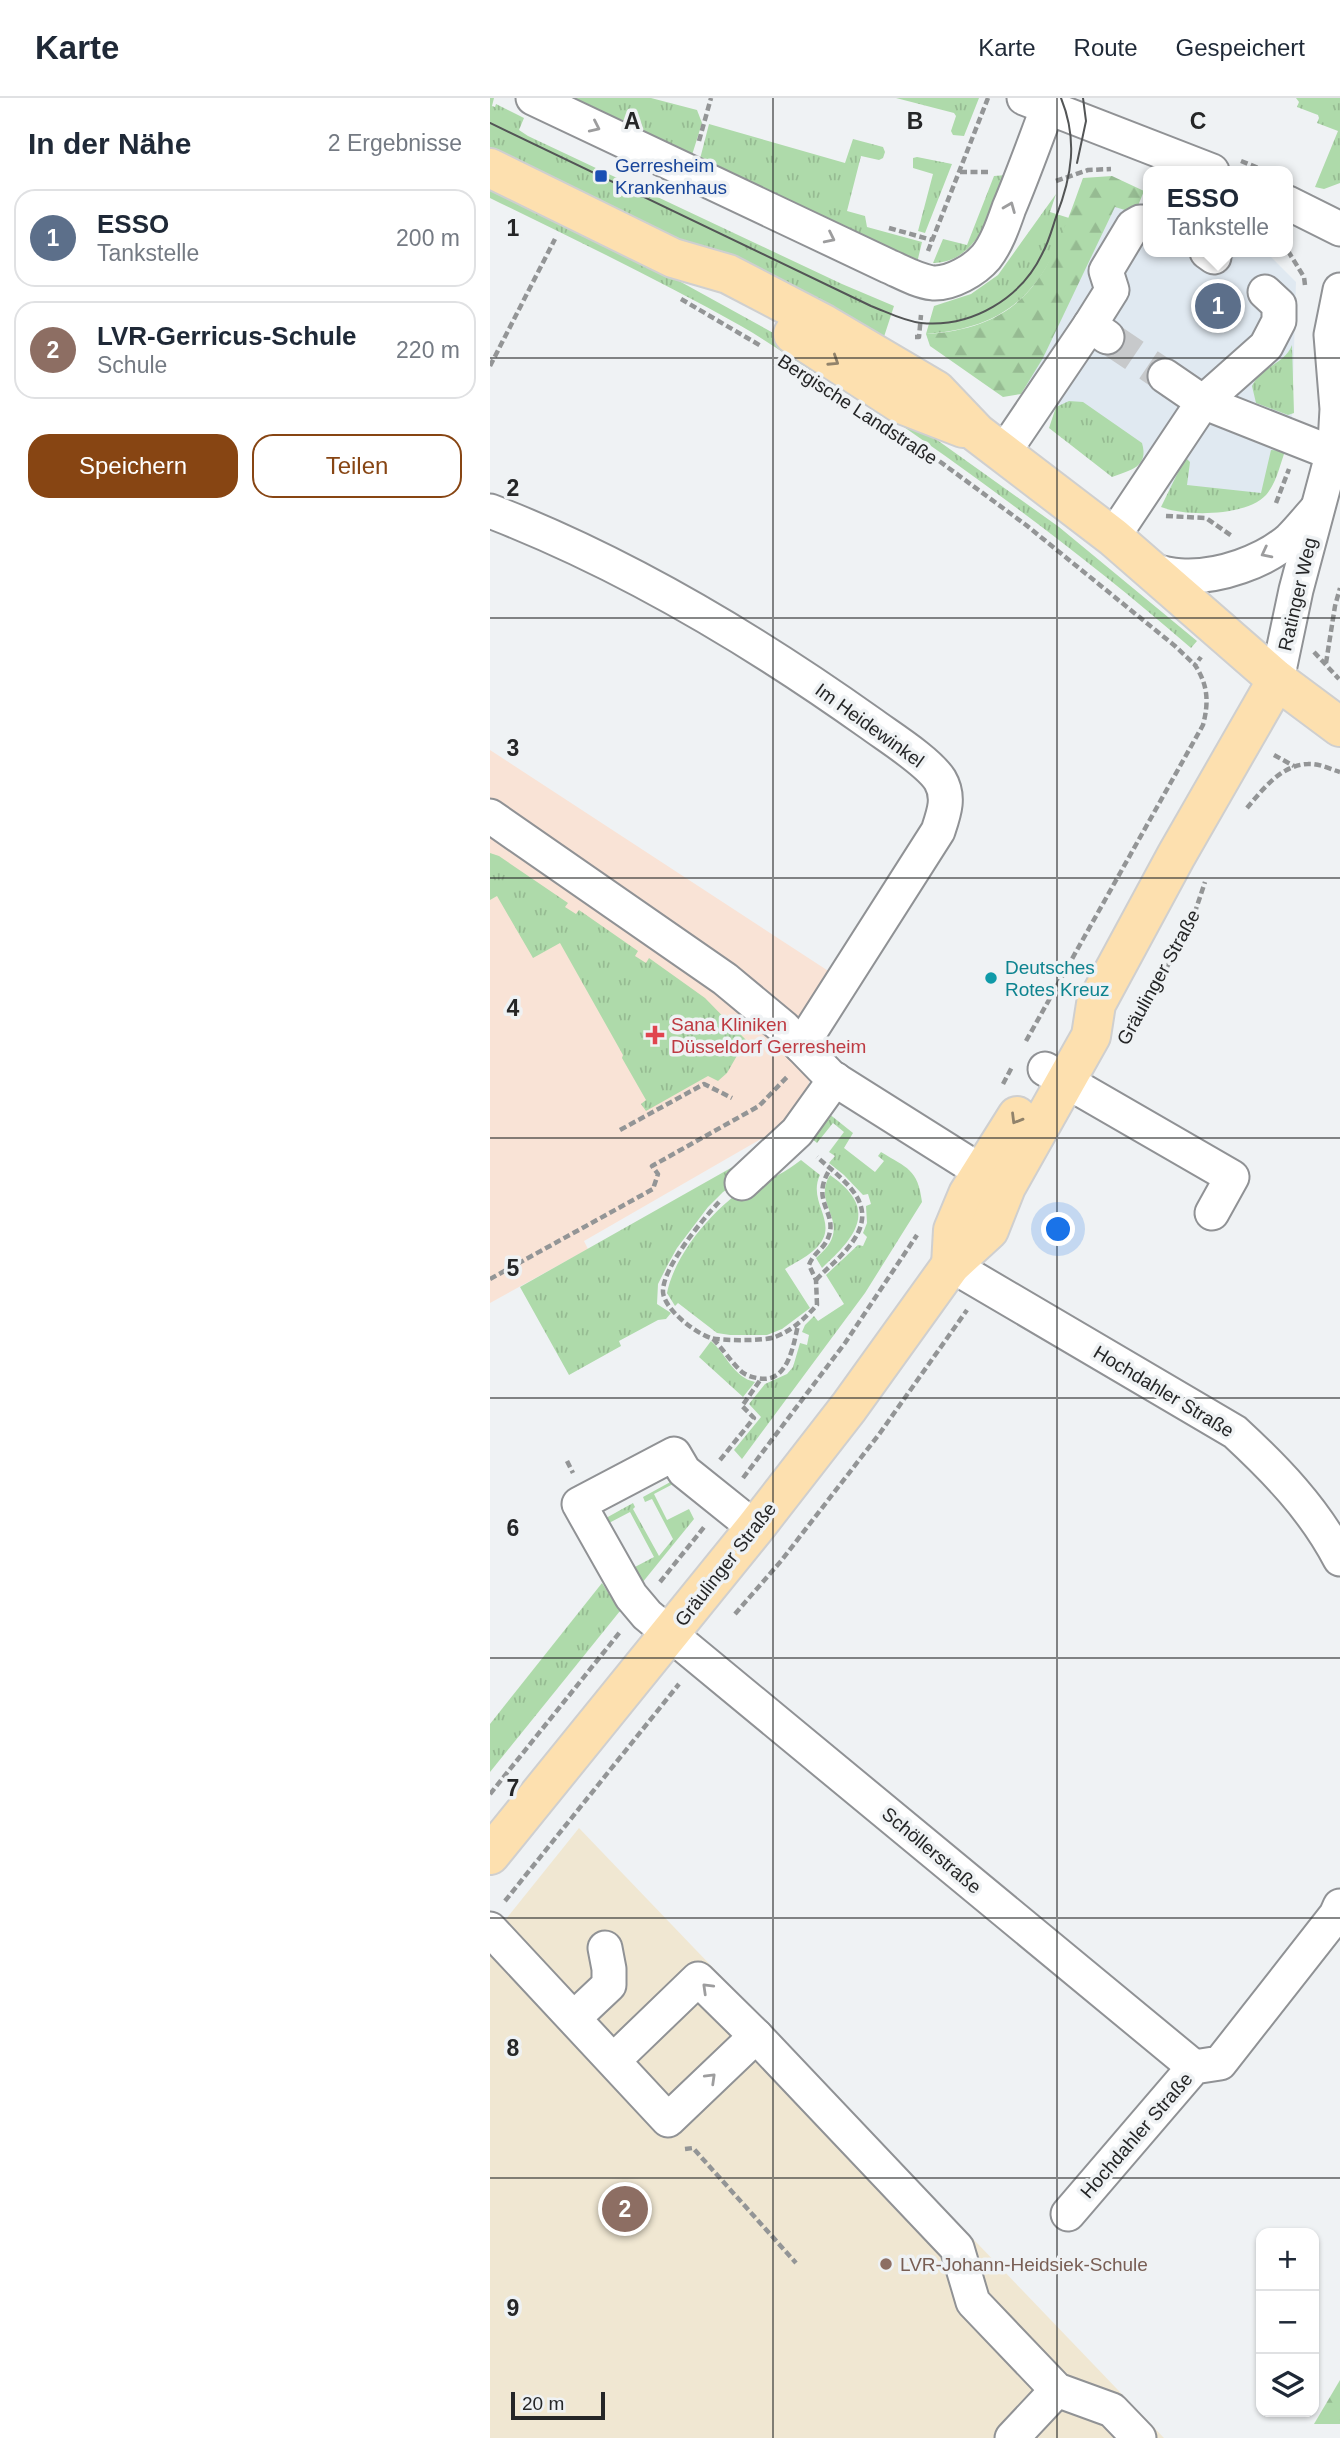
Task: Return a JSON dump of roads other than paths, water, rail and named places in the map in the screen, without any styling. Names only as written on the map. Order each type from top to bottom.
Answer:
[{"type":"main road","name":"Bergische Landstraße","points":[[490,168],[673,277],[718,292],[795,335],[901,404],[990,442],[1113,537],[1277,680],[1340,727]]},
{"type":"main road","name":"Gräulinger Straße","points":[[490,1855],[755,1528],[849,1407],[951,1265],[953,1230],[968,1194],[995,1179],[1037,1065],[1074,1020],[1096,1004],[1176,856],[1277,680]]},
{"type":"street","points":[[533,98],[918,279],[933,283],[966,273],[984,259],[994,245],[1025,172],[1036,102],[1199,166]]},
{"type":"street","points":[[1293,206],[1340,229]]},
{"type":"street","points":[[990,442],[1099,331],[1112,290],[1106,271],[1133,226],[1143,222]]},
{"type":"street","name":"Ratinger Weg","points":[[1277,680],[1296,590],[1336,448],[1337,409],[1331,335],[1340,290]]},
{"type":"street","points":[[1113,537],[1203,402],[1266,346],[1279,321],[1279,305],[1265,292]]},
{"type":"street","points":[[1165,376],[1203,402],[1336,448]]},
{"type":"street","name":"Ratinger Weg","points":[[1153,571],[1183,576],[1240,566],[1275,549],[1290,538],[1317,509]]},
{"type":"street","name":"Im Heidewinkel","points":[[490,511],[550,534],[687,606],[821,688],[899,744],[940,781],[946,799],[938,831],[805,1050]]},
{"type":"street","points":[[490,816],[725,979],[784,1028],[835,1079],[995,1179]]},
{"type":"street","points":[[1037,1065],[1233,1177],[1212,1213]]},
{"type":"street","points":[[742,1183],[797,1132],[835,1079]]},
{"type":"street","name":"Hochdahler Straße","points":[[951,1265],[1235,1432],[1274,1468],[1307,1507],[1340,1559]]},
{"type":"street","name":"Schöllerstraße","points":[[755,1528],[684,1471],[674,1454],[579,1504],[631,1596],[647,1615],[1194,2067]]},
{"type":"street","name":"Hochdahler Straße","points":[[1068,2214],[1194,2067],[1220,2063],[1336,1915],[1340,1906]]},
{"type":"street","points":[[494,1920],[574,2018],[668,2120],[756,2036]]},
{"type":"street","points":[[574,2018],[609,1985],[605,1948]]},
{"type":"street","points":[[614,2060],[698,1979],[756,2036],[957,2248],[973,2302],[1057,2390],[1111,2410],[1139,2438]]},
{"type":"street","points":[[1012,2438],[1057,2390]]},
{"type":"tunnel","points":[[1107,337],[1165,376]]},
{"type":"tram line","points":[[490,123],[871,306],[908,320],[940,323],[976,315],[1009,296],[1034,268],[1043,252],[1066,187],[1071,158],[1070,129],[1061,98]]},
{"type":"tram line","points":[[1077,163],[1086,121],[1083,98]]},
{"type":"place","name":"Gerresheim Krankenhaus","points":[[601,176]]},
{"type":"place","name":"ESSO","points":[[1218,306]]},
{"type":"place","name":"Deutsches Rotes Kreuz","points":[[991,978]]},
{"type":"place","name":"Sana Kliniken Düsseldorf Gerresheim","points":[[655,1035]]},
{"type":"place","name":"LVR-Gerricus-Schule","points":[[625,2209]]},
{"type":"place","name":"LVR-Johann-Heidsiek-Schule","points":[[886,2264]]}]
